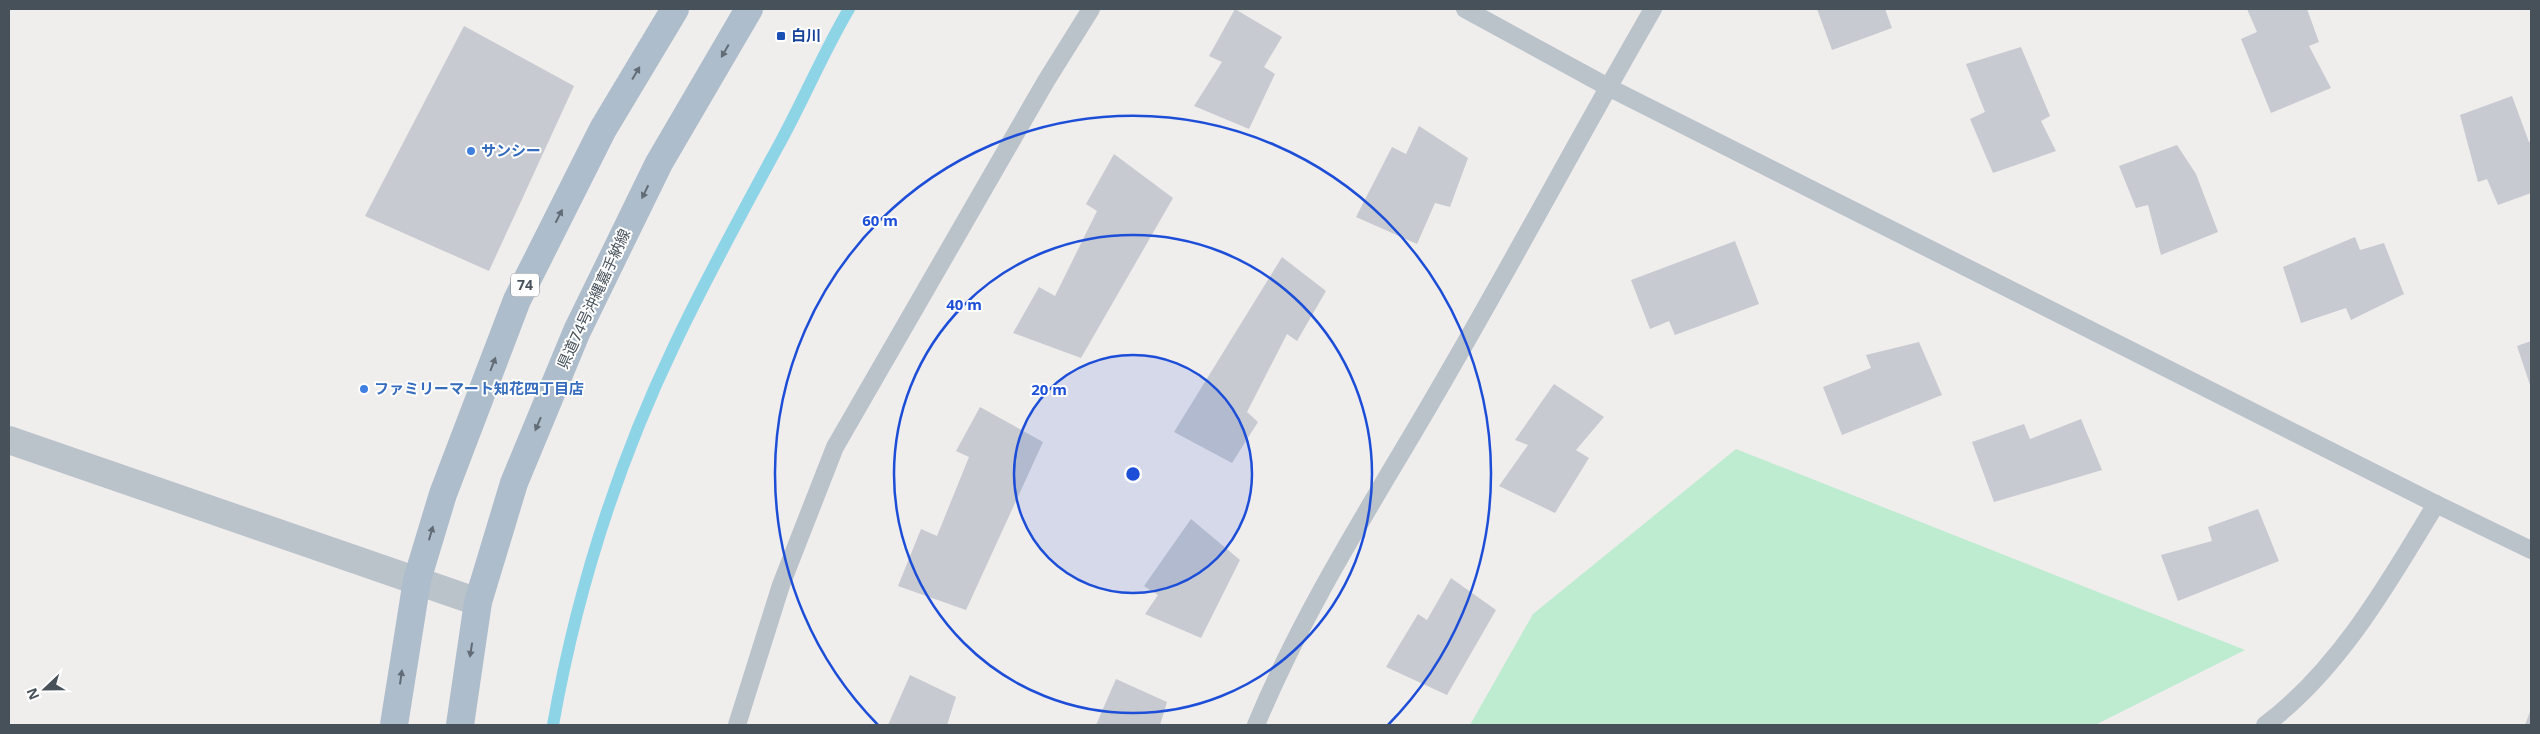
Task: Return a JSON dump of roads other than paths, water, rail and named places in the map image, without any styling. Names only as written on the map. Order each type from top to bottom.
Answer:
[{"type":"main road","name":"74","points":[[394,725],[417,580],[442,494],[517,300],[603,129],[674,9]]},
{"type":"main road","name":"県道74号沖縄嘉手納線","points":[[460,725],[478,602],[514,483],[577,331],[659,163],[750,9]]},
{"type":"street","points":[[9,440],[478,602]]},
{"type":"lane","points":[[737,725],[782,585],[835,447],[1046,81],[1091,9]]},
{"type":"lane","points":[[1465,9],[1608,87],[2531,550]]},
{"type":"lane","points":[[1256,725],[1279,668],[1326,582],[1452,368],[1653,9]]},
{"type":"lane","points":[[2265,725],[2323,673],[2394,573],[2436,504]]},
{"type":"waterway","points":[[553,725],[562,676],[586,579],[617,484],[653,391],[699,294],[849,9]]},
{"type":"place","name":"白川","points":[[781,36]]},
{"type":"place","name":"サンシー","points":[[471,151]]},
{"type":"place","name":"ファミリーマート知花四丁目店","points":[[364,389]]}]
